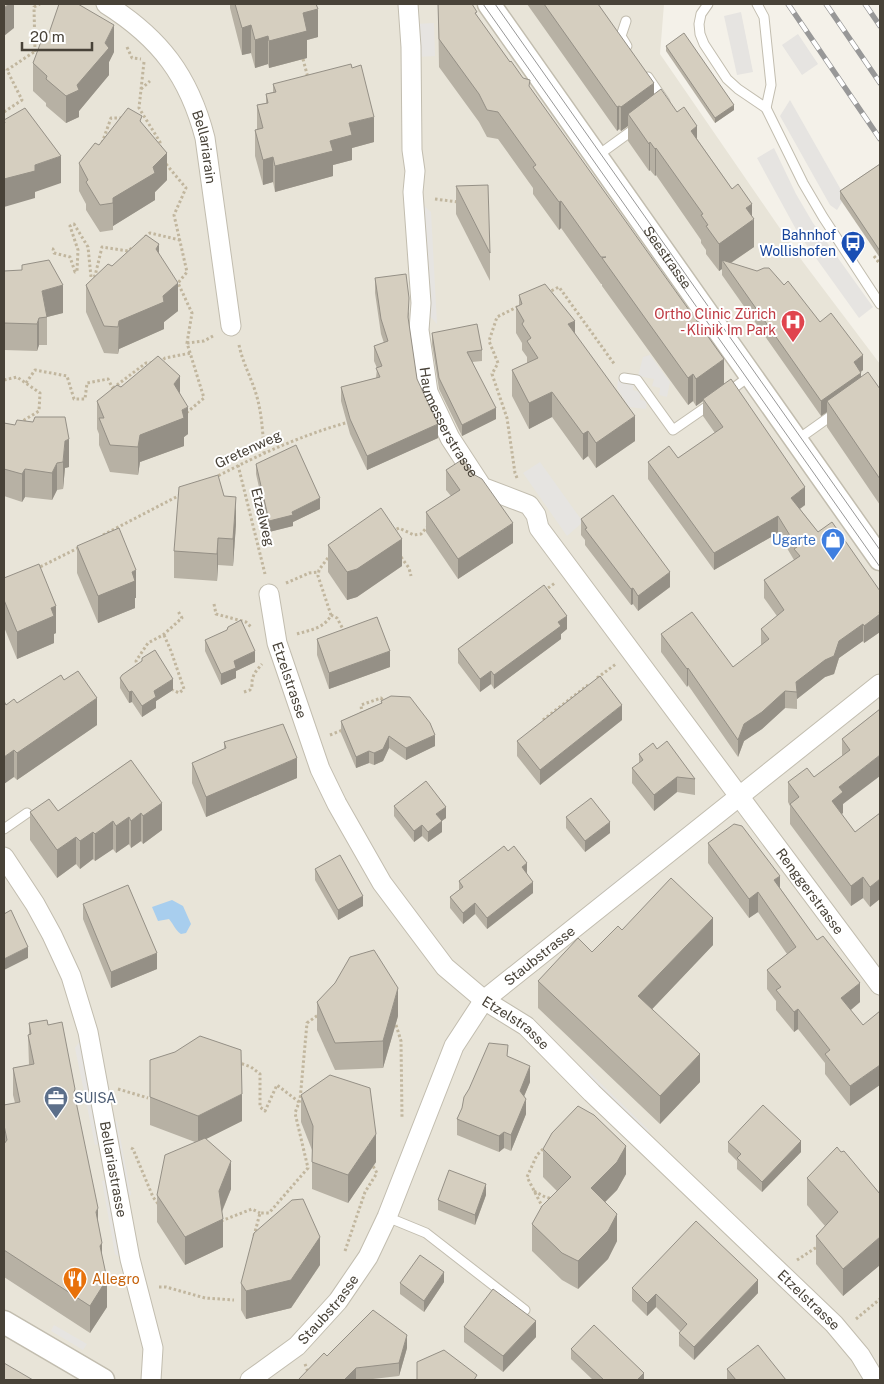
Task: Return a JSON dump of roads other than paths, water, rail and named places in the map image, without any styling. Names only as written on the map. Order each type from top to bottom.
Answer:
[{"type":"street","name":"Bellariarain","points":[[106,4],[147,35],[163,51],[179,73],[198,111],[206,138],[231,326]]},
{"type":"street","name":"Haumesserstrasse","points":[[408,4],[411,47],[412,150],[415,171],[413,192],[421,303],[419,330],[428,392],[450,438],[482,487],[529,505],[536,515],[539,528],[739,795]]},
{"type":"street","name":"Seestrasse","points":[[489,4],[880,559]]},
{"type":"street","name":"Etzelstrasse","points":[[269,594],[277,643],[320,769],[337,804],[382,883],[430,948],[445,967],[484,1000],[526,1026],[592,1093],[827,1317],[860,1355],[876,1380]]},
{"type":"street","name":"Staubstrasse","points":[[250,1380],[297,1346],[338,1301],[368,1257],[387,1216],[454,1046],[484,1000],[880,684]]},
{"type":"street","name":"Renggerstrasse","points":[[739,795],[880,985]]},
{"type":"street","name":"Bellariastrasse","points":[[4,857],[35,904],[52,935],[71,976],[85,1020],[130,1259],[152,1348],[151,1380]]},
{"type":"street","points":[[4,1322],[103,1380]]},
{"type":"lane","points":[[708,4],[701,14],[699,24],[704,44],[726,79],[766,108],[803,183],[880,304]]},
{"type":"lane","points":[[757,4],[764,18],[770,75],[766,108]]},
{"type":"lane","points":[[626,21],[621,36],[631,52]]},
{"type":"lane","points":[[641,67],[667,105],[660,110]]},
{"type":"lane","points":[[597,156],[646,121]]},
{"type":"lane","points":[[624,378],[636,380],[673,430],[751,375]]},
{"type":"lane","points":[[797,440],[841,409]]},
{"type":"lane","points":[[4,829],[27,813]]},
{"type":"lane","points":[[387,1216],[426,1233],[525,1310]]},
{"type":"water","points":[[172,900],[183,906],[191,924],[186,933],[181,934],[169,919],[158,921],[152,907]]},
{"type":"tram line","points":[[483,4],[880,567]]},
{"type":"tram line","points":[[495,4],[880,550]]},
{"type":"railway","points":[[788,4],[880,139]]},
{"type":"railway","points":[[826,4],[880,83]]},
{"type":"railway","points":[[865,4],[880,26]]},
{"type":"place","name":"Bahnhof Wollishofen","points":[[853,264]]},
{"type":"place","name":"Ortho Clinic Zürich - Klinik Im Park","points":[[793,343]]},
{"type":"place","name":"Ugarte","points":[[833,561]]},
{"type":"place","name":"SUISA","points":[[56,1119]]},
{"type":"place","name":"Allegro","points":[[75,1300]]}]
